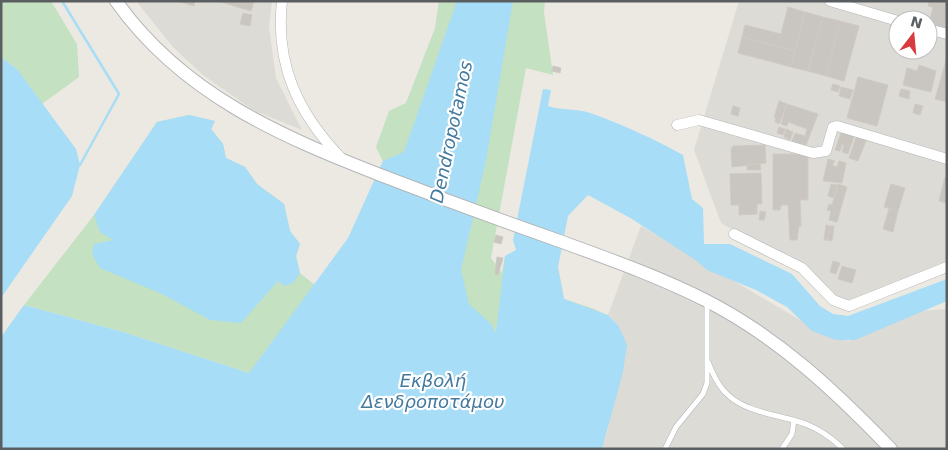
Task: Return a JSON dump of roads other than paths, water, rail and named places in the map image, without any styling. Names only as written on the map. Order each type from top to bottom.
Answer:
[{"type":"street","points":[[116,1],[138,30],[209,93],[249,118],[344,161],[627,265],[707,301],[744,321],[800,361],[853,410],[891,449]]},
{"type":"street","points":[[282,1],[281,26],[290,83],[299,104],[312,126],[344,161]]},
{"type":"street","points":[[830,1],[888,17]]},
{"type":"street","points":[[678,124],[699,120],[821,154],[826,151],[833,127],[837,126],[947,159]]},
{"type":"street","points":[[734,234],[802,268],[833,300],[849,306],[947,267]]},
{"type":"lane","points":[[665,449],[676,427],[703,394],[708,362],[707,301]]},
{"type":"lane","points":[[708,362],[720,387],[730,397],[758,411],[794,420],[820,430],[843,449]]},
{"type":"lane","points":[[782,449],[792,434],[794,420]]},
{"type":"water","points":[[457,1],[513,1],[486,161],[461,270],[469,304],[491,324],[496,333],[505,256],[516,250],[513,240],[543,89],[551,90],[548,106],[585,111],[602,117],[638,132],[683,155],[692,199],[703,208],[704,244],[730,244],[792,274],[820,306],[833,314],[848,316],[947,279],[947,301],[855,340],[836,340],[812,331],[787,307],[756,290],[707,270],[697,261],[632,219],[588,195],[568,216],[558,267],[564,299],[608,315],[618,325],[627,345],[623,372],[602,449],[1,449],[1,337],[24,305],[123,332],[249,373],[348,238],[383,161],[404,152]]},
{"type":"water","points":[[1,57],[17,69],[76,149],[80,165],[72,196],[1,298]]},
{"type":"water","points":[[189,115],[215,121],[211,129],[223,144],[226,158],[245,167],[257,184],[284,204],[290,231],[300,244],[296,256],[300,273],[293,283],[284,286],[278,281],[241,323],[210,320],[162,294],[100,268],[92,254],[94,244],[113,240],[100,232],[94,215],[157,122]]},
{"type":"waterway","points":[[62,1],[119,94],[80,165]]},
{"type":"water label","name":"Dendropotamos","points":[[451,132]]},
{"type":"water label","name":"Εκβολή Δενδροποτάμου","points":[[433,390]]}]
